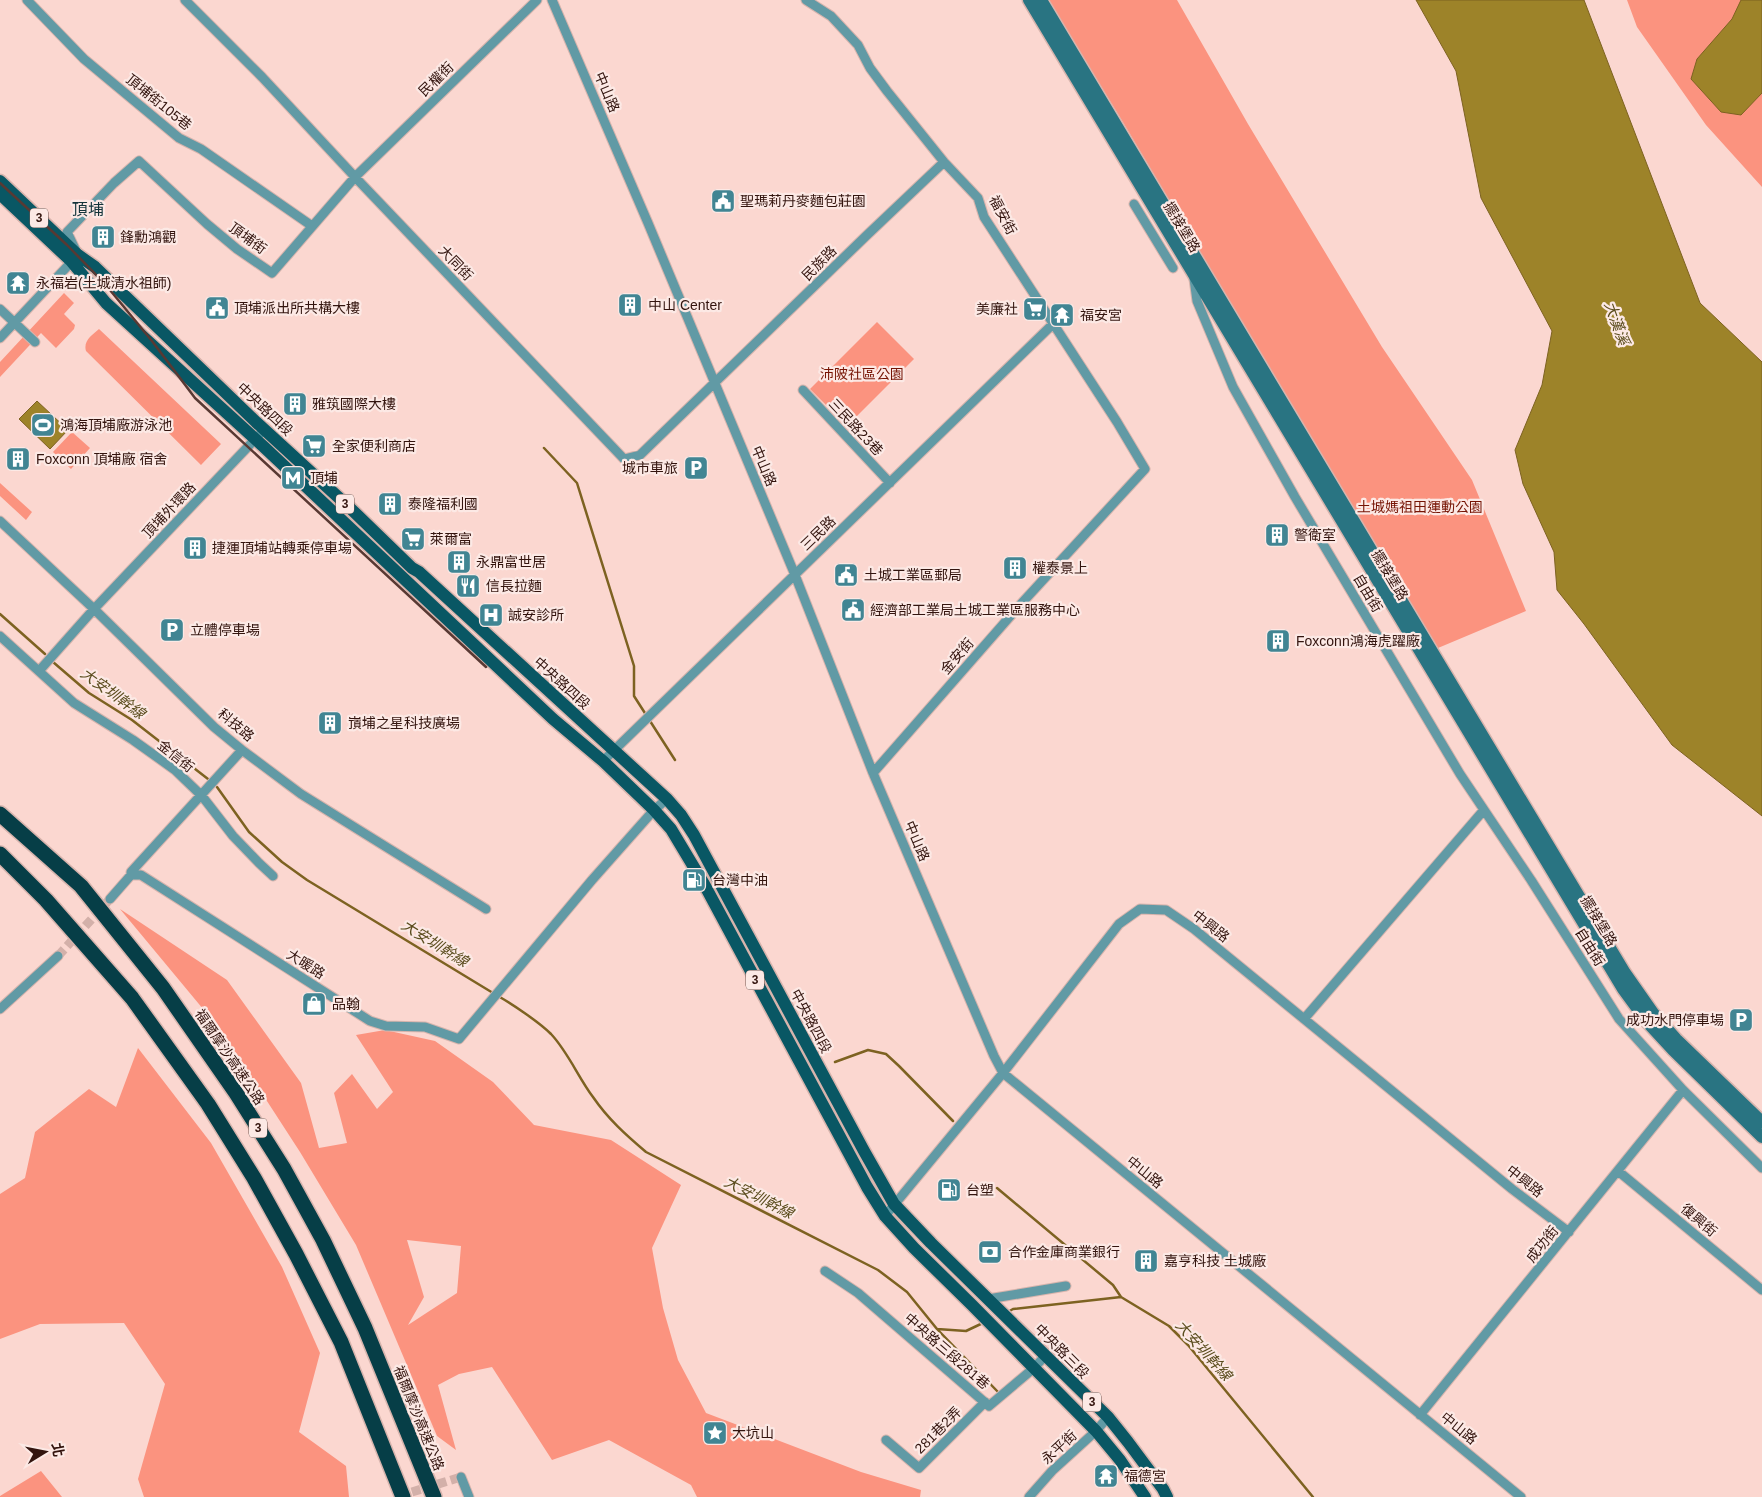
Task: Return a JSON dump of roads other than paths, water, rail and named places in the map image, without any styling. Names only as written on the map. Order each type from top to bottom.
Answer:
[{"type":"highway","name":"福爾摩沙高速公路","points":[[0,814],[80,886],[163,988],[246,1108],[284,1169],[323,1240],[365,1328],[434,1497]]},
{"type":"highway","name":"3","points":[[0,854],[46,900],[132,998],[208,1104],[259,1187],[341,1342],[403,1497]]},
{"type":"highway","points":[[341,1342],[395,1497]]},
{"type":"main road","name":"中央路四段","points":[[0,181],[74,258],[106,303],[255,439],[553,719],[602,761],[654,810],[671,829],[704,884],[885,1216],[914,1248],[1034,1368]]},
{"type":"main road","name":"中央路四段","points":[[0,194],[74,258],[94,267],[412,568],[419,572],[667,798],[681,814],[694,835],[894,1204],[988,1299]]},
{"type":"main road","name":"中央路三段","points":[[988,1299],[1108,1417],[1134,1449],[1167,1497]]},
{"type":"main road","name":"3","points":[[1034,1368],[1096,1431],[1120,1460],[1145,1497]]},
{"type":"street","name":"頂埔街105巷","points":[[27,0],[84,58],[179,138],[200,149],[312,226]]},
{"type":"street","name":"大同街","points":[[184,0],[262,77],[354,177],[624,459],[640,455],[714,384]]},
{"type":"street","name":"民權街","points":[[354,177],[537,0]]},
{"type":"street","name":"中山路","points":[[552,0],[648,223],[795,575],[873,773],[1003,1073],[1521,1497]]},
{"type":"street","name":"福安街","points":[[806,0],[831,16],[858,45],[870,68],[887,91],[944,162],[978,198],[984,217],[1117,422],[1145,469]]},
{"type":"street","name":"擺接堡路","points":[[1028,0],[1623,989],[1648,1023],[1673,1050],[1762,1137]]},
{"type":"street","name":"擺接堡路","points":[[1041,0],[1625,973],[1653,1013],[1762,1122]]},
{"type":"street","name":"頂埔街","points":[[74,258],[67,232],[114,183],[139,161],[207,224],[237,249],[272,273],[354,177]]},
{"type":"street","name":"民族路","points":[[714,384],[944,162]]},
{"type":"street","points":[[1134,204],[1173,268]]},
{"type":"street","points":[[0,338],[74,258]]},
{"type":"street","name":"自由街","points":[[1194,276],[1197,301],[1233,387],[1295,497],[1483,811],[1531,880],[1619,1019],[1683,1090],[1762,1168]]},
{"type":"street","points":[[0,309],[35,342]]},
{"type":"street","name":"三民路","points":[[602,761],[1053,324]]},
{"type":"street","name":"三民路23巷","points":[[802,390],[890,482]]},
{"type":"street","name":"頂埔外環路","points":[[39,671],[94,609],[264,429]]},
{"type":"street","name":"金安街","points":[[873,773],[1020,604],[1145,469]]},
{"type":"street","name":"科技路","points":[[0,521],[94,609],[214,727],[242,750],[301,794],[486,909]]},
{"type":"street","name":"金信街","points":[[0,636],[74,703],[133,740],[175,770],[202,796],[259,864],[274,876]]},
{"type":"street","points":[[110,899],[131,872],[242,750]]},
{"type":"street","points":[[654,810],[667,798]]},
{"type":"street","name":"大暖路","points":[[130,875],[141,875],[156,884],[370,1021],[386,1026],[424,1027],[459,1039],[585,887],[654,810]]},
{"type":"street","points":[[1304,1019],[1483,811]]},
{"type":"street","name":"中興路","points":[[885,1216],[1003,1073],[1119,924],[1140,910],[1166,910],[1194,929],[1512,1189],[1569,1232]]},
{"type":"street","points":[[0,1009],[58,956]]},
{"type":"street","name":"成功街","points":[[1420,1414],[1683,1090]]},
{"type":"street","name":"復興街","points":[[1618,1171],[1762,1290]]},
{"type":"street","name":"中央路三段281巷","points":[[826,1271],[858,1293],[989,1406],[1034,1368],[1046,1355]]},
{"type":"street","points":[[988,1299],[1066,1286]]},
{"type":"street","name":"281巷2弄","points":[[886,1440],[919,1468],[985,1402]]},
{"type":"street","name":"永平街","points":[[1028,1497],[1108,1417]]},
{"type":"street","points":[[461,1477],[469,1497]]},
{"type":"water","name":"大漢溪","points":[[1416,0],[1584,0],[1700,303],[1762,362],[1762,816],[1672,745],[1557,590],[1554,552],[1523,484],[1515,450],[1542,385],[1552,331],[1481,198],[1456,71]]},
{"type":"water","points":[[1741,0],[1762,0],[1762,93],[1741,115],[1721,112],[1691,79],[1697,59],[1732,19]]},
{"type":"water","name":"鴻海頂埔廠游泳池","points":[[37,401],[68,430],[50,449],[19,419]]},
{"type":"waterway","points":[[544,448],[577,483],[634,666],[634,696],[675,760]]},
{"type":"waterway","name":"大安圳幹線","points":[[0,614],[45,654]]},
{"type":"waterway","name":"大安圳幹線","points":[[53,662],[89,693],[132,720],[208,779]]},
{"type":"waterway","name":"大安圳幹線","points":[[217,787],[249,832],[282,862],[307,880],[493,993]]},
{"type":"waterway","name":"大安圳幹線","points":[[498,996],[540,1024],[551,1034],[605,1112],[624,1133],[646,1152],[878,1270],[907,1292],[937,1329],[966,1331],[985,1322]]},
{"type":"waterway","points":[[835,1062],[868,1050],[886,1054],[953,1121]]},
{"type":"waterway","points":[[997,1188],[1113,1285],[1121,1297]]},
{"type":"waterway","name":"大安圳幹線","points":[[1008,1312],[1013,1309],[1121,1297],[1169,1326],[1188,1345],[1313,1497]]},
{"type":"waterway","points":[[937,1329],[999,1393]]},
{"type":"tunnel","points":[[58,956],[110,899]]},
{"type":"tunnel","points":[[399,1496],[461,1477]]},
{"type":"railway","points":[[0,183],[67,245],[105,284],[152,341],[195,398],[486,667]]},
{"type":"place","name":"聖瑪莉丹麥麵包莊園","points":[[723,201]]},
{"type":"place","name":"鋒勳鴻觀","points":[[103,237]]},
{"type":"place","name":"永福岩(土城清水祖師)","points":[[18,283]]},
{"type":"place","name":"中山 Center","points":[[630,305]]},
{"type":"place","name":"頂埔派出所共構大樓","points":[[217,308]]},
{"type":"place","name":"美廉社","points":[[1035,309]]},
{"type":"place","name":"福安宮","points":[[1062,315]]},
{"type":"place","name":"雅筑國際大樓","points":[[295,404]]},
{"type":"place","name":"鴻海頂埔廠游泳池","points":[[43,425]]},
{"type":"place","name":"全家便利商店","points":[[314,446]]},
{"type":"place","name":"Foxconn 頂埔廠 宿舍","points":[[18,459]]},
{"type":"place","name":"城市車旅","points":[[696,468]]},
{"type":"place","name":"頂埔","points":[[293,478]]},
{"type":"place","name":"泰隆福利國","points":[[390,504]]},
{"type":"place","name":"警衛室","points":[[1277,535]]},
{"type":"place","name":"萊爾富","points":[[413,539]]},
{"type":"place","name":"捷運頂埔站轉乘停車場","points":[[195,548]]},
{"type":"place","name":"永鼎富世居","points":[[459,562]]},
{"type":"place","name":"權泰景上","points":[[1015,568]]},
{"type":"place","name":"土城工業區郵局","points":[[846,575]]},
{"type":"place","name":"信長拉麵","points":[[468,586]]},
{"type":"place","name":"經濟部工業局土城工業區服務中心","points":[[853,610]]},
{"type":"place","name":"誠安診所","points":[[491,615]]},
{"type":"place","name":"立體停車場","points":[[172,630]]},
{"type":"place","name":"Foxconn鴻海虎躍廠","points":[[1278,641]]},
{"type":"place","name":"嵿埔之星科技廣場","points":[[330,723]]},
{"type":"place","name":"台灣中油","points":[[694,880]]},
{"type":"place","name":"品翰","points":[[314,1004]]},
{"type":"place","name":"成功水門停車場","points":[[1741,1020]]},
{"type":"place","name":"台塑","points":[[949,1190]]},
{"type":"place","name":"合作金庫商業銀行","points":[[990,1252]]},
{"type":"place","name":"嘉亨科技 土城廠","points":[[1146,1261]]},
{"type":"place","name":"大坑山","points":[[715,1433]]},
{"type":"place","name":"福德宮","points":[[1106,1476]]},
{"type":"district","name":"頂埔","points":[[88,209]]},
{"type":"park label","name":"沛陂社區公園","points":[[862,374]]},
{"type":"park label","name":"土城媽祖田運動公園","points":[[1420,507]]}]
